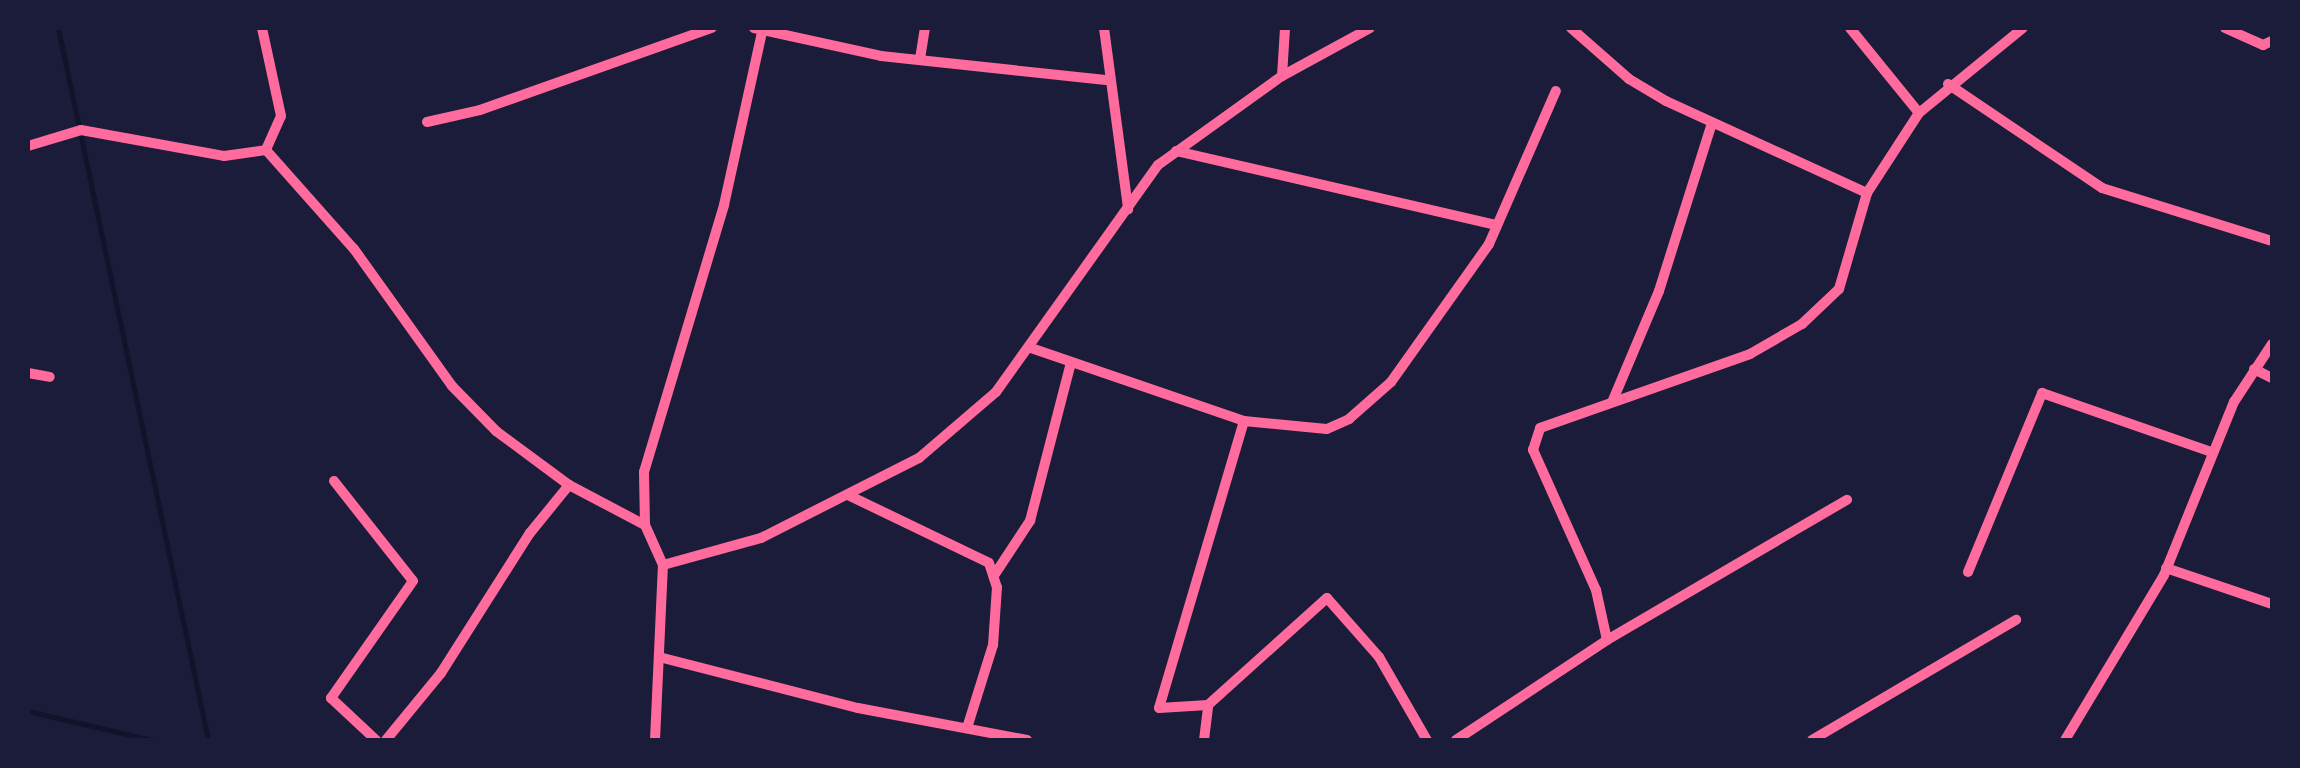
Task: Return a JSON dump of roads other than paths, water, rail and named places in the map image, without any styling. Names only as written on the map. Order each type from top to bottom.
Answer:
[{"type":"street","points":[[262,28],[281,116],[266,150]]},
{"type":"street","points":[[427,122],[480,110],[712,28]]},
{"type":"street","points":[[754,28],[920,58],[1106,80]]},
{"type":"street","points":[[655,740],[663,566],[644,526],[652,434],[724,205],[762,28]]},
{"type":"street","points":[[920,58],[925,28]]},
{"type":"street","points":[[1104,28],[1106,80],[1128,210]]},
{"type":"street","points":[[1282,76],[1285,28]]},
{"type":"street","points":[[663,566],[761,538],[919,458],[959,426],[1031,348],[1128,210],[1176,151],[1282,76],[1370,28]]},
{"type":"street","points":[[1571,28],[1629,79],[1712,123],[1867,193]]},
{"type":"street","points":[[1850,28],[1919,113]]},
{"type":"street","points":[[1607,640],[1596,590],[1533,450],[1540,428],[1750,354],[1802,324],[1839,289],[1867,193],[1919,113],[1948,84],[2023,28]]},
{"type":"street","points":[[2225,28],[2262,45],[2272,41]]},
{"type":"street","points":[[1948,84],[2102,188],[2272,240]]},
{"type":"street","points":[[1031,348],[1244,422],[1327,429],[1350,419],[1391,382],[1438,322],[1498,225],[1556,91]]},
{"type":"street","points":[[1613,400],[1659,291],[1712,123]]},
{"type":"street","points":[[28,146],[81,130],[224,156],[266,150]]},
{"type":"street","points":[[266,150],[354,250],[452,386],[496,431],[569,484],[644,526]]},
{"type":"street","points":[[1176,151],[1498,225]]},
{"type":"street","points":[[2065,740],[2166,568],[2211,452],[2254,369],[2272,344]]},
{"type":"street","points":[[995,574],[1030,521],[1071,363]]},
{"type":"street","points":[[2254,369],[2272,378]]},
{"type":"street","points":[[28,373],[50,377]]},
{"type":"street","points":[[1968,572],[2042,393],[2211,452]]},
{"type":"street","points":[[1244,422],[1159,705],[1162,711],[1208,705],[1327,598],[1336,601],[1379,657],[1427,740]]},
{"type":"street","points":[[334,482],[413,581],[330,698],[376,740]]},
{"type":"street","points":[[386,740],[441,672],[530,533],[569,484]]},
{"type":"street","points":[[850,496],[950,539],[990,562],[995,574],[993,645],[967,728]]},
{"type":"street","points":[[1456,740],[1607,640],[1847,500]]},
{"type":"street","points":[[2166,568],[2272,604]]},
{"type":"street","points":[[1812,740],[2016,620]]},
{"type":"street","points":[[658,656],[1027,740]]},
{"type":"street","points":[[1204,740],[1208,705]]},
{"type":"waterway","points":[[58,28],[208,740]]},
{"type":"waterway","points":[[28,711],[152,740]]}]
